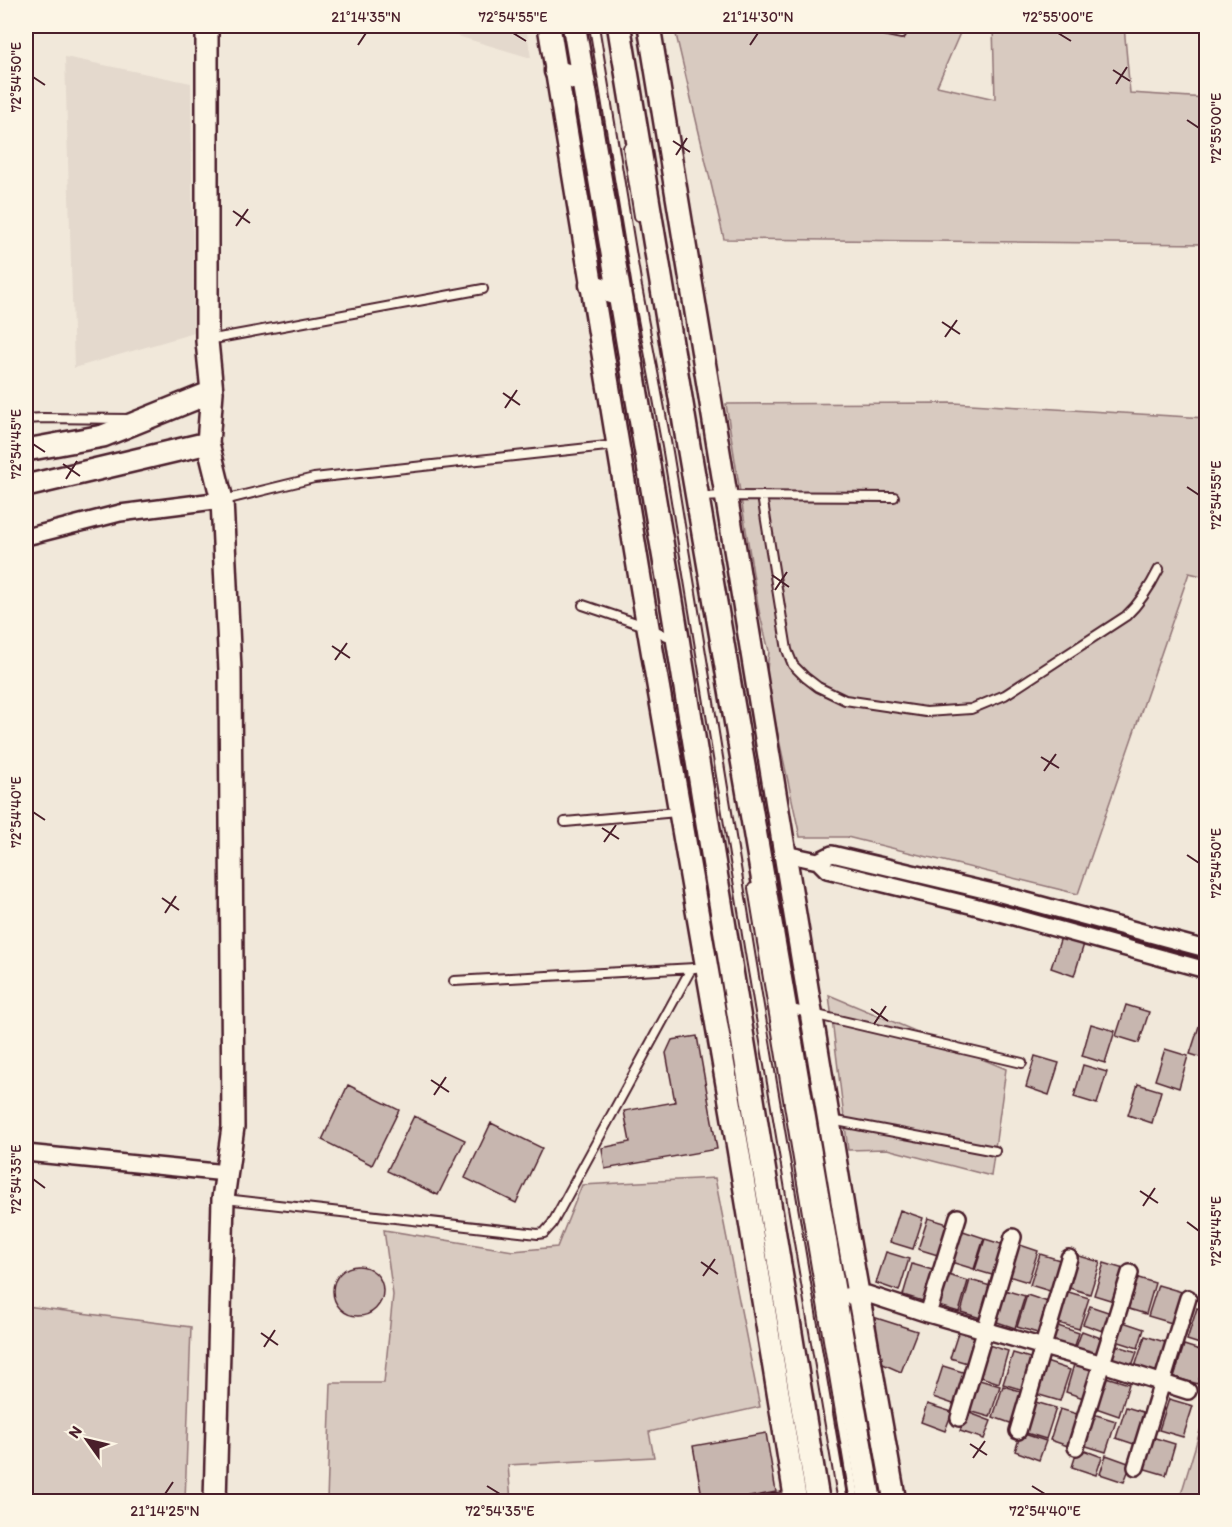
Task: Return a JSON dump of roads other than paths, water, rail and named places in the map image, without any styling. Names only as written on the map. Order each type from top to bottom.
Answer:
[{"type":"main road","points":[[574,26],[818,1502]]},
{"type":"main road","points":[[619,26],[784,1008],[816,1117],[835,1298],[870,1502]]},
{"type":"main road","points":[[556,71],[583,81]]},
{"type":"main road","points":[[591,285],[620,294]]},
{"type":"street","points":[[207,26],[207,341],[212,392],[208,443],[222,500],[230,670],[233,1115],[223,1199],[215,1502]]},
{"type":"street","points":[[549,26],[680,812],[699,968],[795,1498]]},
{"type":"street","points":[[649,26],[811,1013],[816,1117],[858,1294],[895,1502]]},
{"type":"street","points":[[26,450],[103,436],[212,392]]},
{"type":"street","points":[[26,486],[208,443]]},
{"type":"street","points":[[26,537],[120,513],[222,500]]},
{"type":"street","points":[[785,854],[818,861],[827,870],[974,906],[1206,970]]},
{"type":"street","points":[[818,861],[832,854],[997,893],[1206,949]]},
{"type":"street","points":[[26,1153],[226,1173]]},
{"type":"street","points":[[928,1314],[958,1217]]},
{"type":"street","points":[[959,1418],[1013,1237]]},
{"type":"street","points":[[1018,1431],[1069,1258]]},
{"type":"street","points":[[1076,1447],[1130,1273]]},
{"type":"street","points":[[835,1298],[858,1294],[873,1296],[1188,1391]]},
{"type":"street","points":[[1136,1467],[1188,1298]]},
{"type":"lane","points":[[594,26],[637,287],[668,452],[843,1502]]},
{"type":"lane","points":[[863,26],[901,34]]},
{"type":"lane","points":[[627,144],[640,220]]},
{"type":"lane","points":[[207,341],[483,289]]},
{"type":"lane","points":[[26,419],[43,417],[145,419]]},
{"type":"lane","points":[[222,500],[314,478],[618,445]]},
{"type":"lane","points":[[697,498],[726,496],[894,497]]},
{"type":"lane","points":[[762,496],[787,650],[793,665],[818,687],[845,700],[926,712],[971,709],[987,703],[1005,695],[1126,616],[1139,603],[1159,569]]},
{"type":"lane","points":[[583,605],[648,627],[677,641]]},
{"type":"lane","points":[[565,822],[680,812]]},
{"type":"lane","points":[[751,876],[855,1502]]},
{"type":"lane","points":[[454,981],[699,968],[730,964]]},
{"type":"lane","points":[[223,1199],[526,1233],[544,1233],[552,1224],[699,968]]},
{"type":"lane","points":[[784,1008],[1022,1063]]},
{"type":"lane","points":[[816,1117],[995,1151]]},
{"type":"lane","points":[[758,1502],[795,1498]]}]
